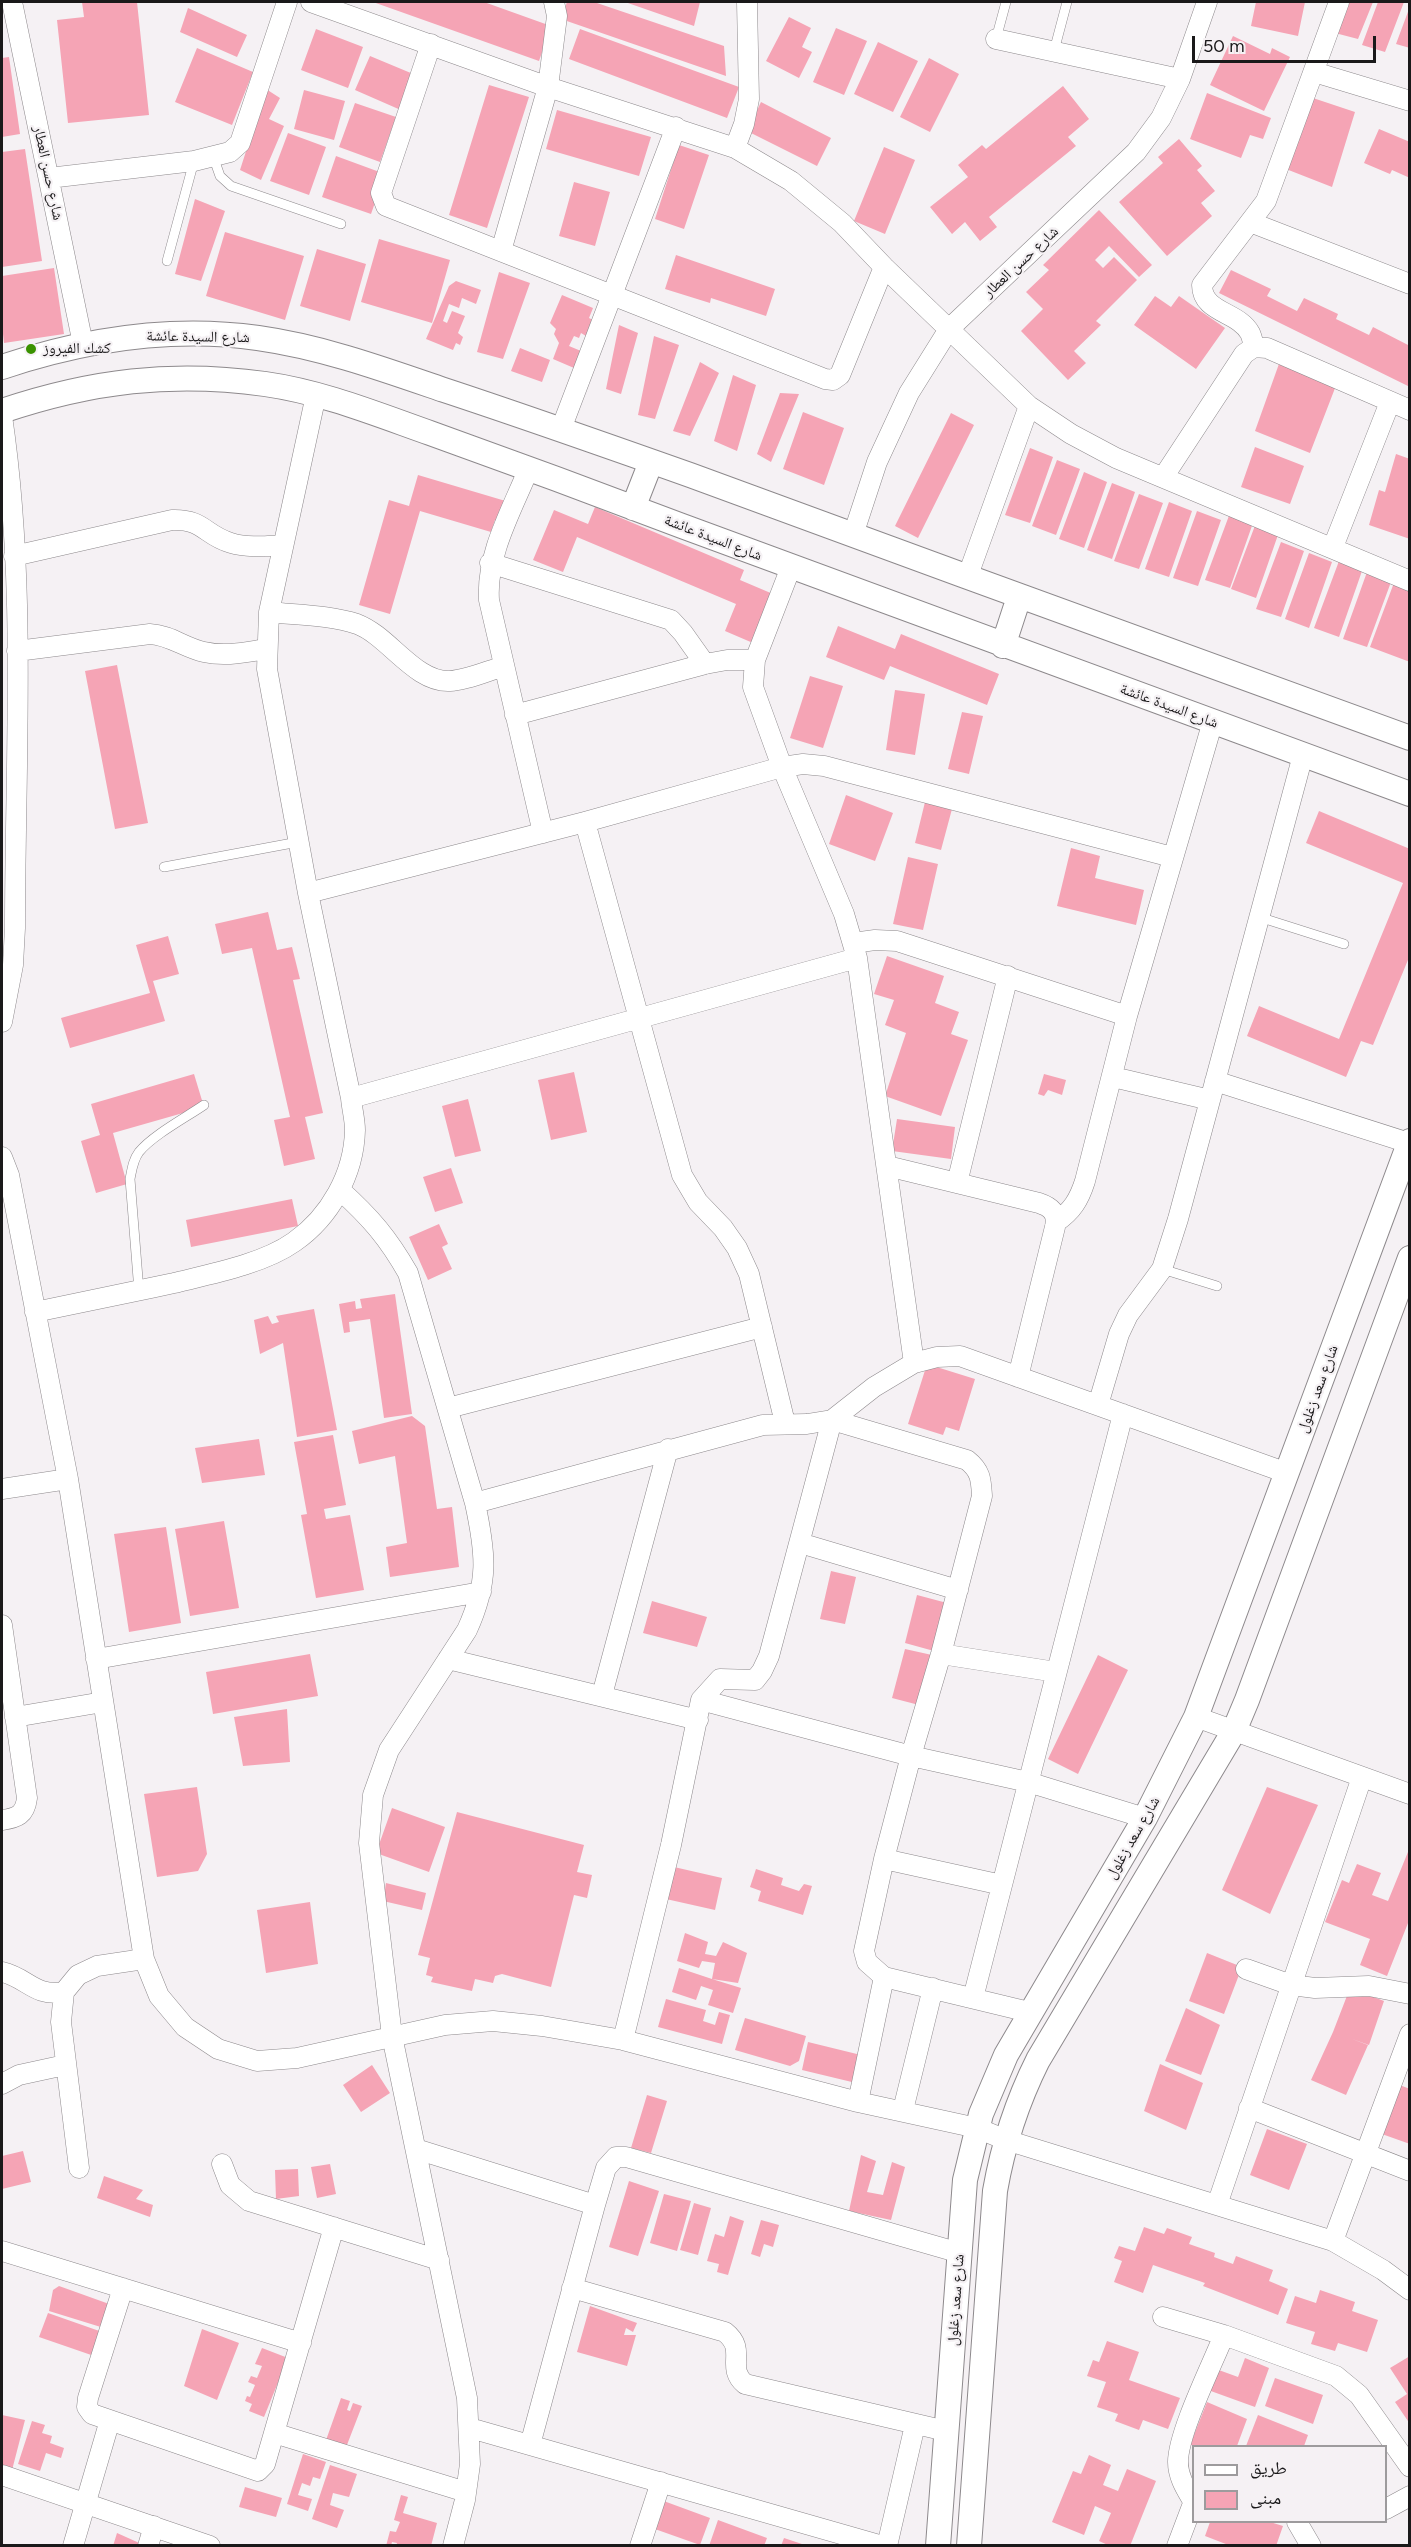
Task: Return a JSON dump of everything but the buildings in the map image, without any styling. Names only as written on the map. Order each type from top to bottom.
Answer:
[{"type":"street","name":"شارع حسن العطار","points":[[12,2],[83,344]]},
{"type":"street","points":[[49,178],[204,159],[230,152],[240,143],[287,2]]},
{"type":"street","points":[[311,2],[548,87],[735,148],[791,181],[842,223],[884,267],[1029,406],[1071,434],[1116,458],[1164,476],[1410,581]]},
{"type":"street","points":[[501,251],[548,87],[557,16],[554,2]]},
{"type":"street","points":[[735,148],[744,124],[749,99],[747,2]]},
{"type":"street","name":"شارع حسن العطار","points":[[853,535],[881,452],[909,393],[949,329],[1136,152],[1161,118],[1180,79],[1208,2]]},
{"type":"street","points":[[1254,347],[1250,333],[1242,323],[1207,303],[1202,295],[1202,285],[1266,201],[1339,2]]},
{"type":"street","points":[[996,39],[1180,79]]},
{"type":"street","points":[[431,44],[381,193],[386,206],[825,379],[833,380],[840,375],[884,267]]},
{"type":"street","points":[[1314,72],[1410,101]]},
{"type":"street","points":[[561,429],[676,127]]},
{"type":"street","points":[[1250,222],[1410,284]]},
{"type":"street","name":"شارع السيدة عائشة","points":[[2,367],[83,344],[140,336],[197,334],[254,337],[310,347],[561,429],[1410,738]]},
{"type":"street","points":[[1164,476],[1244,354],[1254,347],[1267,348],[1410,410]]},
{"type":"street","name":"شارع السيدة عائشة","points":[[2,411],[43,397],[88,386],[145,379],[225,379],[271,385],[316,395],[529,468],[1003,646],[1410,794]]},
{"type":"street","points":[[35,1312],[202,1276],[261,1258],[293,1243],[320,1220],[340,1190],[351,1161],[355,1130],[351,1098],[298,842],[267,669],[270,612],[316,395]]},
{"type":"street","points":[[1333,547],[1390,402]]},
{"type":"street","points":[[967,578],[1029,406]]},
{"type":"street","points":[[2,416],[11,476],[14,556],[9,599],[17,651],[8,883],[13,965],[2,1022]]},
{"type":"street","points":[[633,507],[651,462]]},
{"type":"street","points":[[529,468],[490,563],[488,583],[489,600],[543,833]]},
{"type":"street","points":[[14,556],[172,520],[196,522],[215,537],[232,543],[255,546],[283,545]]},
{"type":"street","points":[[490,563],[661,615],[678,626],[705,664]]},
{"type":"street","points":[[791,567],[755,660],[755,693],[782,766],[844,914],[855,951],[914,1363]]},
{"type":"street","points":[[1003,646],[1019,597]]},
{"type":"street","points":[[270,612],[357,624],[388,644],[420,671],[441,681],[453,681],[504,666]]},
{"type":"street","points":[[17,651],[150,634],[161,634],[204,652],[221,654],[267,649]]},
{"type":"street","points":[[515,715],[705,664],[728,660],[755,660]]},
{"type":"street","points":[[1056,1222],[1071,1211],[1080,1197],[1127,1016],[1213,722]]},
{"type":"street","points":[[1098,1405],[1119,1334],[1128,1315],[1162,1269],[1303,755]]},
{"type":"street","points":[[308,892],[585,822],[782,766],[803,764],[824,766],[1172,857]]},
{"type":"street","points":[[585,822],[682,1175],[698,1202],[723,1228],[737,1248],[749,1274],[785,1423]]},
{"type":"street","points":[[351,1098],[638,1017],[855,951],[875,940],[897,941],[1127,1016]]},
{"type":"street","points":[[957,1183],[1008,976]]},
{"type":"street","points":[[1113,1077],[1212,1091],[1409,1142]]},
{"type":"street","name":"شارع سعد زغلول","points":[[938,2546],[965,2180],[977,2128],[993,2082],[1029,2012],[1145,1818],[1196,1717],[1409,1142]]},
{"type":"street","points":[[2,1157],[9,1175],[68,1479],[144,1959],[159,1996],[185,2027],[218,2049],[257,2061],[297,2058],[445,2025],[493,2021],[542,2026],[623,2040],[858,2102],[977,2128],[1006,2140],[1333,2241],[1383,2270],[1410,2290]]},
{"type":"street","points":[[887,1166],[1045,1206],[1053,1211],[1056,1222],[1018,1377]]},
{"type":"street","points":[[340,1190],[372,1219],[392,1245],[408,1273],[475,1503],[483,1539],[484,1573],[481,1592],[467,1630],[389,1750],[373,1796],[369,1819],[369,1843],[392,2036],[467,2398],[470,2464],[453,2546]]},
{"type":"street","name":"شارع سعد زغلول","points":[[969,2546],[995,2192],[1006,2140],[1015,2112],[1038,2060],[1234,1731],[1410,1258]]},
{"type":"street","points":[[448,1408],[762,1327]]},
{"type":"street","points":[[623,2040],[671,1845],[701,1700],[720,1679],[755,1680],[762,1671],[769,1656],[832,1420],[874,1387],[914,1363],[937,1357],[960,1356],[1287,1473]]},
{"type":"street","points":[[973,1998],[1123,1414]]},
{"type":"street","points":[[475,1503],[739,1429],[785,1423],[807,1424],[832,1420],[967,1460],[976,1467],[981,1477],[982,1496],[884,1859],[864,1951],[867,1962],[884,1977],[1029,2012]]},
{"type":"street","points":[[602,1695],[668,1449]]},
{"type":"street","points":[[2,1489],[68,1479]]},
{"type":"street","points":[[800,1543],[958,1590]]},
{"type":"street","points":[[96,1659],[481,1592]]},
{"type":"street","points":[[2,1625],[26,1803],[20,1815],[2,1821]]},
{"type":"street","points":[[941,1654],[1056,1672]]},
{"type":"street","points":[[448,1659],[698,1720]]},
{"type":"street","points":[[701,1700],[911,1756],[1028,1782],[1145,1818]]},
{"type":"street","points":[[15,1717],[103,1702]]},
{"type":"street","points":[[1196,1717],[1410,1794]]},
{"type":"street","points":[[1217,2205],[1362,1777]]},
{"type":"street","points":[[884,1859],[1002,1885]]},
{"type":"street","points":[[79,2168],[61,2022],[64,1992],[78,1976],[97,1966],[144,1959]]},
{"type":"street","points":[[1246,1969],[1291,1985],[1315,1988],[1369,1986],[1410,1994]]},
{"type":"street","points":[[2,1972],[21,1979],[40,1992],[52,1994],[64,1992]]},
{"type":"street","points":[[858,2102],[884,1977]]},
{"type":"street","points":[[903,2110],[933,1988]]},
{"type":"street","points":[[1333,2241],[1410,2034]]},
{"type":"street","points":[[2,2084],[19,2074],[65,2065]]},
{"type":"street","points":[[1249,2108],[1410,2171]]},
{"type":"street","points":[[416,2149],[595,2205]]},
{"type":"street","points":[[530,2445],[595,2205],[608,2163],[616,2157],[626,2157],[960,2253]]},
{"type":"street","points":[[222,2164],[230,2185],[249,2201],[439,2260]]},
{"type":"street","points":[[123,2288],[87,2402],[92,2414],[256,2471],[262,2468],[274,2433],[334,2227]]},
{"type":"street","points":[[2,2251],[301,2343]]},
{"type":"street","points":[[572,2288],[725,2331],[734,2339],[738,2350],[735,2370],[745,2384],[946,2431]]},
{"type":"street","points":[[1163,2317],[1224,2335],[1336,2376],[1349,2384],[1359,2395],[1410,2467]]},
{"type":"street","points":[[1192,2499],[1183,2483],[1178,2463],[1180,2443],[1224,2335]]},
{"type":"street","points":[[73,2546],[110,2420]]},
{"type":"street","points":[[470,2428],[885,2546],[915,2425]]},
{"type":"street","points":[[274,2433],[466,2492]]},
{"type":"street","points":[[2,2475],[210,2546]]},
{"type":"street","points":[[640,2546],[662,2482]]},
{"type":"street","points":[[1387,2508],[1410,2496]]},
{"type":"street","points":[[1177,2546],[1192,2504]]},
{"type":"street","points":[[1299,2523],[1311,2546]]},
{"type":"street","points":[[148,2546],[154,2526]]},
{"type":"lane","points":[[996,39],[1006,2]]},
{"type":"lane","points":[[1054,51],[1067,2]]},
{"type":"lane","points":[[167,261],[204,159],[231,186],[341,224]]},
{"type":"lane","points":[[164,867],[298,842]]},
{"type":"lane","points":[[1259,917],[1344,944]]},
{"type":"lane","points":[[139,1291],[130,1179],[132,1164],[151,1142],[204,1105]]},
{"type":"lane","points":[[1162,1269],[1217,1286]]},
{"type":"place","name":"كشك الفيروز","points":[[31,349]]}]
